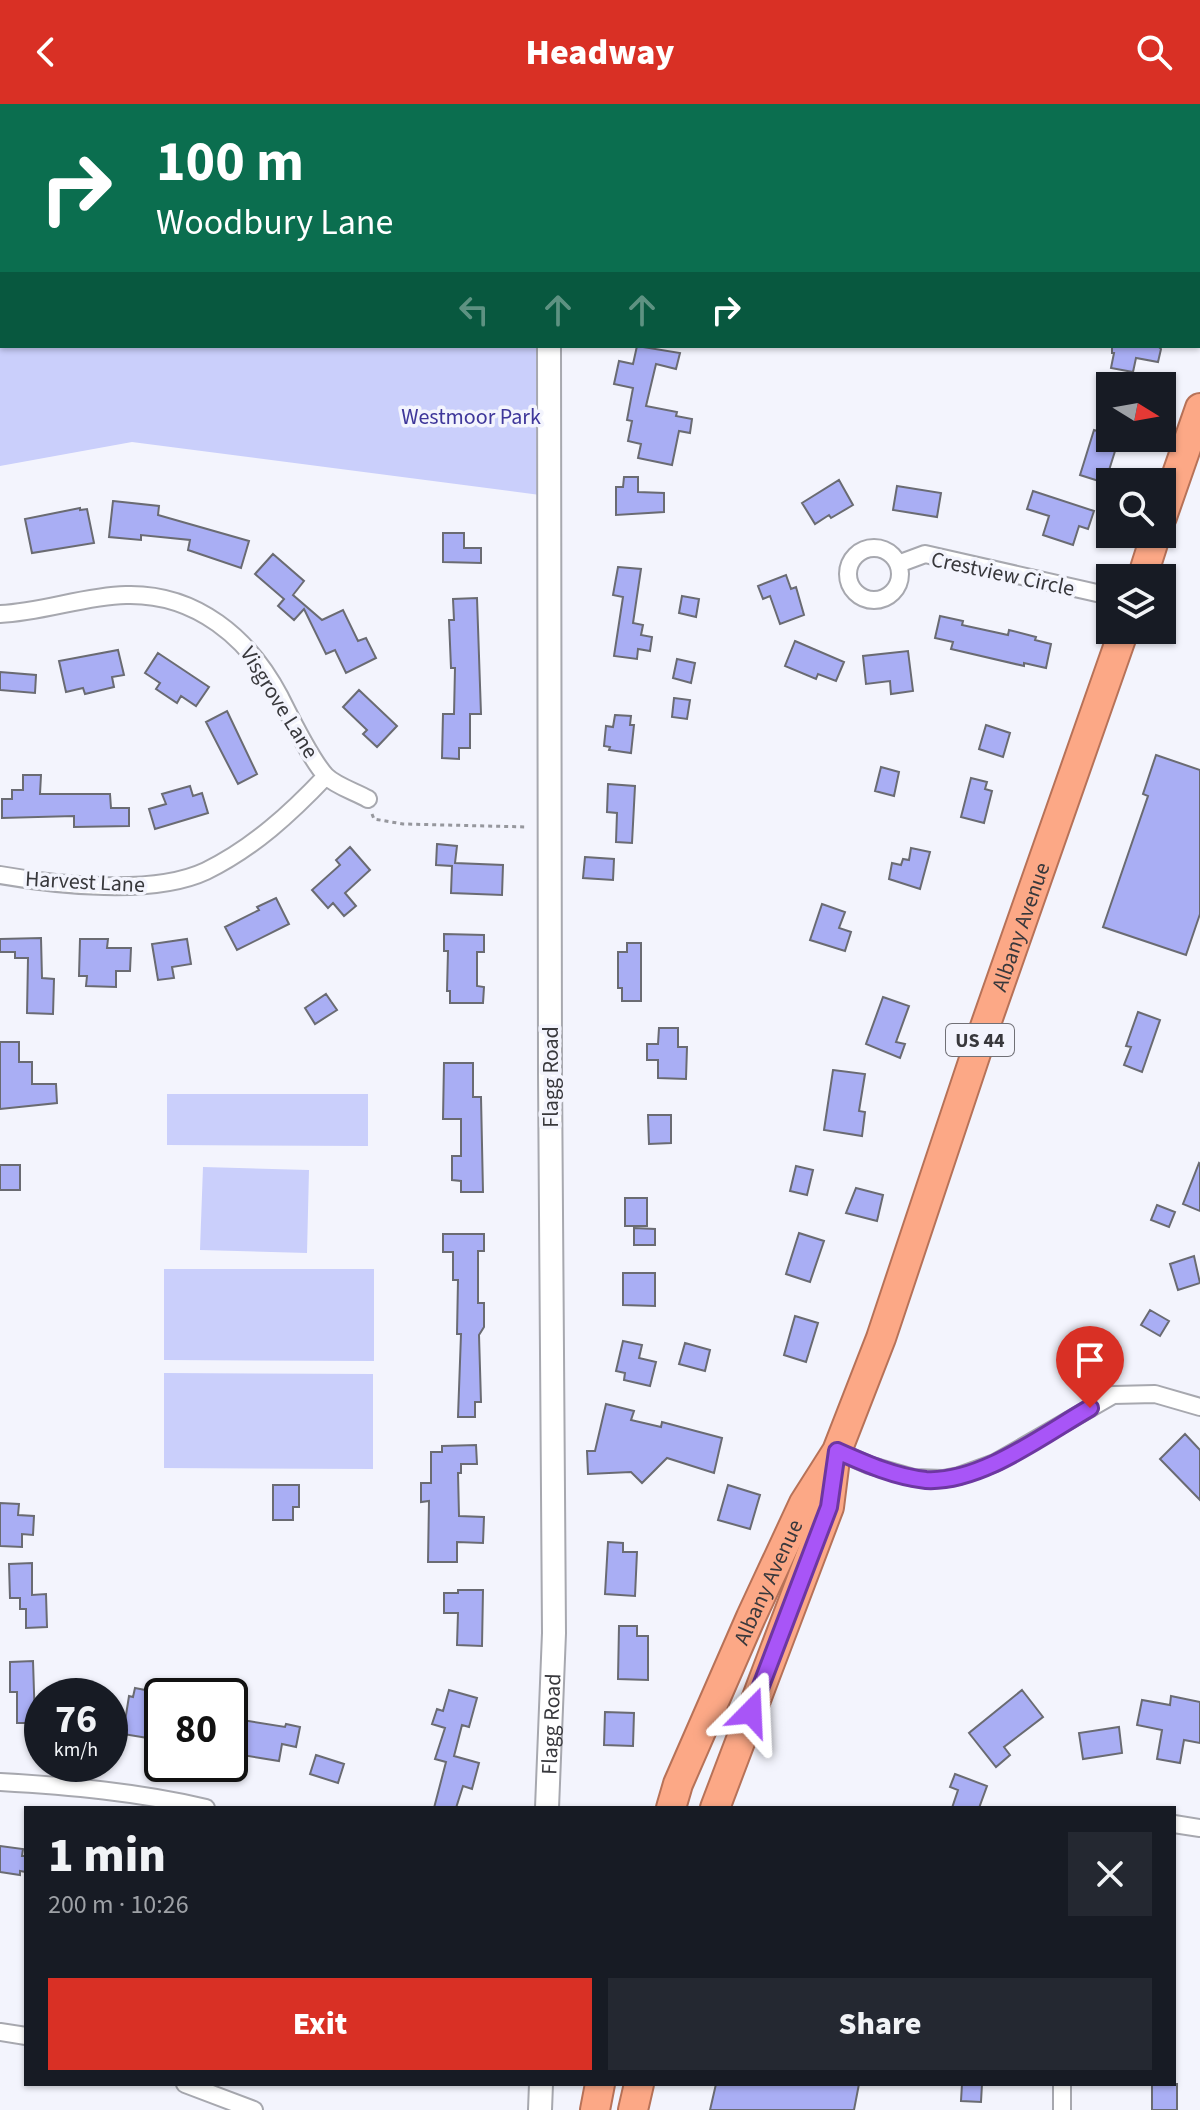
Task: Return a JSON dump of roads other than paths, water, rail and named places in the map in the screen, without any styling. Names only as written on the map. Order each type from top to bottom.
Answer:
[{"type":"highway","points":[[1176,477],[1200,408]]},
{"type":"highway","name":"Albany Avenue","points":[[672,1806],[678,1784],[804,1503],[837,1451],[881,1338],[985,1025],[1119,644]]},
{"type":"highway","name":"Albany Avenue","points":[[716,1806],[829,1507],[837,1451]]},
{"type":"highway","points":[[595,2110],[600,2086]]},
{"type":"highway","points":[[633,2110],[639,2086]]},
{"type":"street","name":"Flagg Road","points":[[547,1806],[554,1633],[549,348]]},
{"type":"street","name":"Crestview Circle","points":[[898,564],[925,554],[1096,593]]},
{"type":"street","name":"Visgrove Lane","points":[[0,614],[127,595],[169,601],[207,616],[232,631],[252,651],[326,776],[368,799]]},
{"type":"street","name":"Harvest Lane","points":[[0,875],[80,885],[149,885],[187,878],[205,872],[238,853],[287,817],[326,776]]},
{"type":"street","points":[[837,1451],[869,1465],[914,1478],[943,1479],[995,1463],[1113,1395],[1155,1394],[1196,1403],[1200,1407]]},
{"type":"street","points":[[0,1782],[104,1789],[198,1806]]},
{"type":"street","points":[[1176,1824],[1200,1828]]},
{"type":"street","points":[[0,2032],[24,2036]]},
{"type":"street","points":[[190,2086],[254,2110]]},
{"type":"street","points":[[540,2110],[541,2086]]},
{"type":"street","points":[[1062,2086],[1062,2110]]},
{"type":"park label","name":"Westmoor Park","points":[[471,416]]}]
